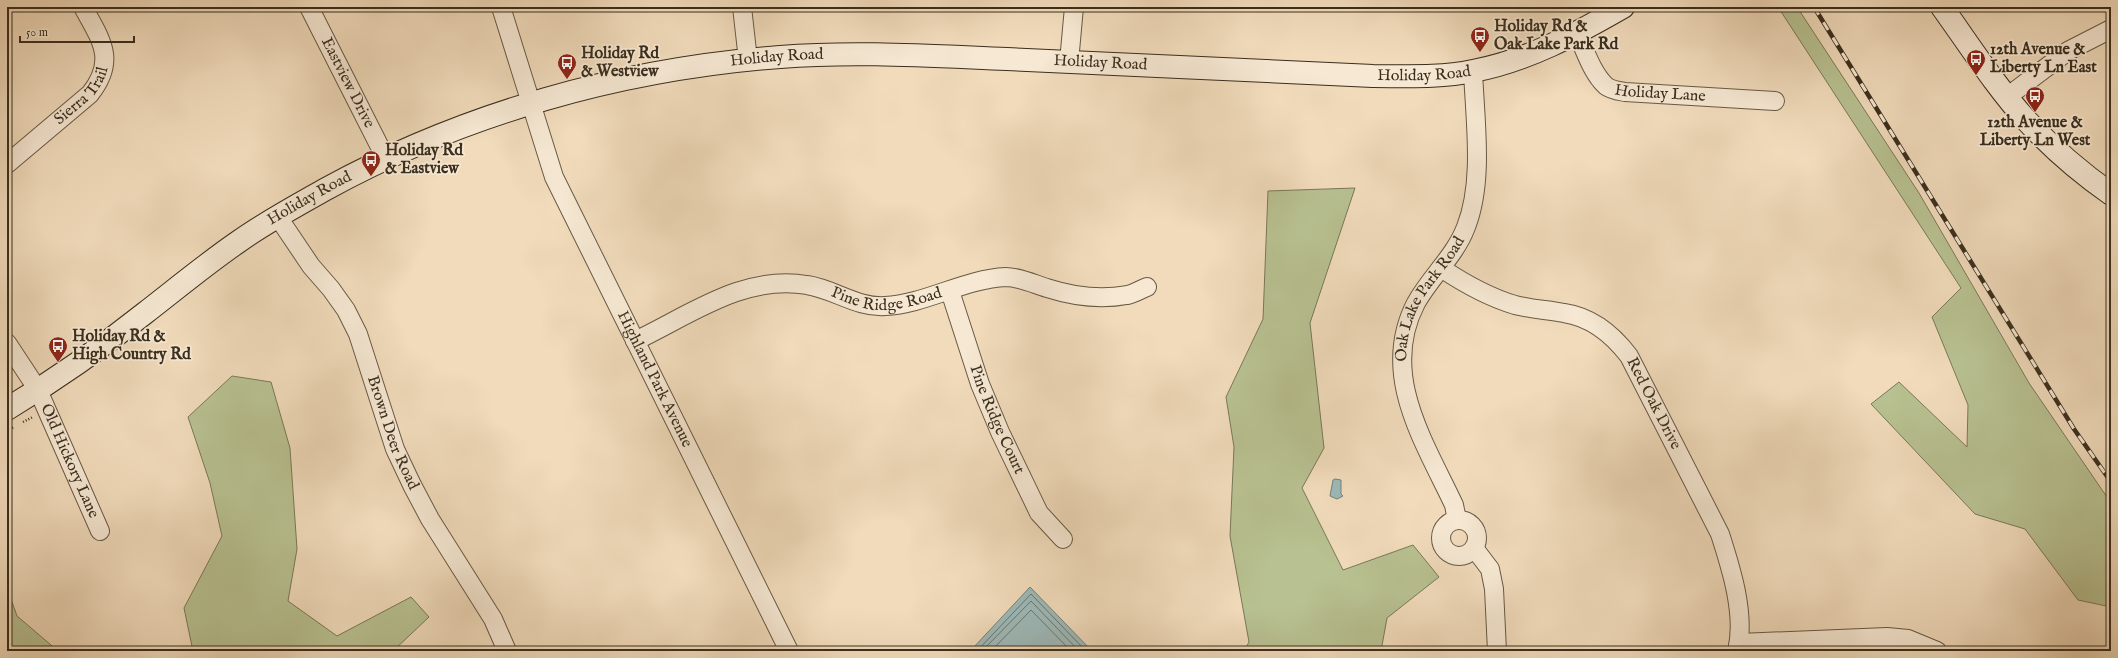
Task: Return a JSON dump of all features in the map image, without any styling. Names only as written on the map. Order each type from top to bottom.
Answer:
[{"type":"street","name":"Sierra Trail","points":[[7,164],[90,94],[100,80],[105,57],[102,43],[84,7]]},
{"type":"street","name":"Eastview Drive","points":[[309,7],[386,159]]},
{"type":"street","name":"Highland Park Avenue","points":[[501,7],[554,177],[789,651]]},
{"type":"street","points":[[742,7],[748,60]]},
{"type":"street","points":[[1069,62],[1074,7]]},
{"type":"street","name":"Holiday Road","points":[[7,409],[38,390],[124,329],[240,240],[278,217],[386,159],[452,131],[531,103],[640,75],[784,56],[890,55],[1372,76],[1444,75],[1473,71],[1525,56],[1577,33],[1622,7]]},
{"type":"street","points":[[1942,7],[2006,97],[2049,144],[2085,176],[2111,194]]},
{"type":"street","points":[[2006,97],[2068,52],[2111,29]]},
{"type":"street","name":"Holiday Lane","points":[[1577,33],[1594,69],[1607,87],[1611,89],[1624,92],[1775,101]]},
{"type":"street","name":"Oak Lake Park Road","points":[[1457,520],[1454,505],[1412,416],[1406,398],[1402,375],[1402,350],[1407,326],[1416,304],[1428,283],[1458,245],[1466,228],[1473,205],[1477,182],[1473,71]]},
{"type":"street","name":"Brown Deer Road","points":[[278,217],[311,266],[331,289],[346,310],[358,334],[393,443],[412,485],[430,518],[493,619],[507,651]]},
{"type":"street","name":"Red Oak Drive","points":[[1441,268],[1464,284],[1490,296],[1517,305],[1566,313],[1586,320],[1602,328],[1618,342],[1630,356],[1720,534],[1729,562],[1736,594],[1738,647]]},
{"type":"street","name":"Pine Ridge Road","points":[[635,341],[730,293],[753,286],[776,282],[818,286],[864,305],[885,306],[950,291],[987,280],[1007,277],[1060,292],[1094,297],[1129,295],[1147,287]]},
{"type":"street","name":"Pine Ridge Court","points":[[950,291],[980,384],[1000,432],[1039,513],[1063,538]]},
{"type":"street","name":"Old Hickory Lane","points":[[7,343],[38,390],[100,531]]},
{"type":"street","points":[[1457,520],[1466,520],[1475,529],[1477,541],[1474,548],[1467,554],[1456,556],[1445,550],[1442,545],[1441,533],[1448,523],[1457,520]]},
{"type":"street","points":[[1474,548],[1490,569],[1494,589],[1497,651]]},
{"type":"street","points":[[1738,647],[1887,637],[1908,639],[1937,651]]},
{"type":"green space","points":[[1778,7],[1797,7],[1919,193],[2029,383],[2111,503],[2111,607],[2078,600],[2025,529],[1975,514],[1871,404],[1899,382],[1967,447],[1968,405],[1932,317],[1961,288]]},
{"type":"green space","points":[[1355,188],[1310,323],[1324,448],[1302,488],[1343,570],[1413,545],[1439,577],[1387,618],[1381,651],[1244,651],[1249,642],[1230,536],[1234,447],[1226,397],[1263,319],[1268,191]]},
{"type":"green space","points":[[232,376],[271,382],[290,448],[297,549],[288,601],[337,636],[411,597],[429,617],[393,651],[193,651],[184,608],[222,536],[210,483],[188,417]]},
{"type":"green space","points":[[7,588],[17,616],[58,651],[7,651]]},
{"type":"water","points":[[1333,480],[1341,480],[1341,494],[1343,496],[1337,499],[1330,496]]},
{"type":"water","points":[[1030,587],[1092,651],[974,651],[973,648]]},
{"type":"railway","points":[[1814,7],[2074,429],[2111,482]]},
{"type":"place","name":"Holiday Rd & Oak Lake Park Rd","points":[[1480,53]]},
{"type":"place","name":"12th Avenue & Liberty Ln East","points":[[1976,76]]},
{"type":"place","name":"Holiday Rd & Westview","points":[[567,80]]},
{"type":"place","name":"12th Avenue & Liberty Ln West","points":[[2035,113]]},
{"type":"place","name":"Holiday Rd & Eastview","points":[[371,177]]},
{"type":"place","name":"Holiday Rd & High Country Rd","points":[[58,363]]}]
